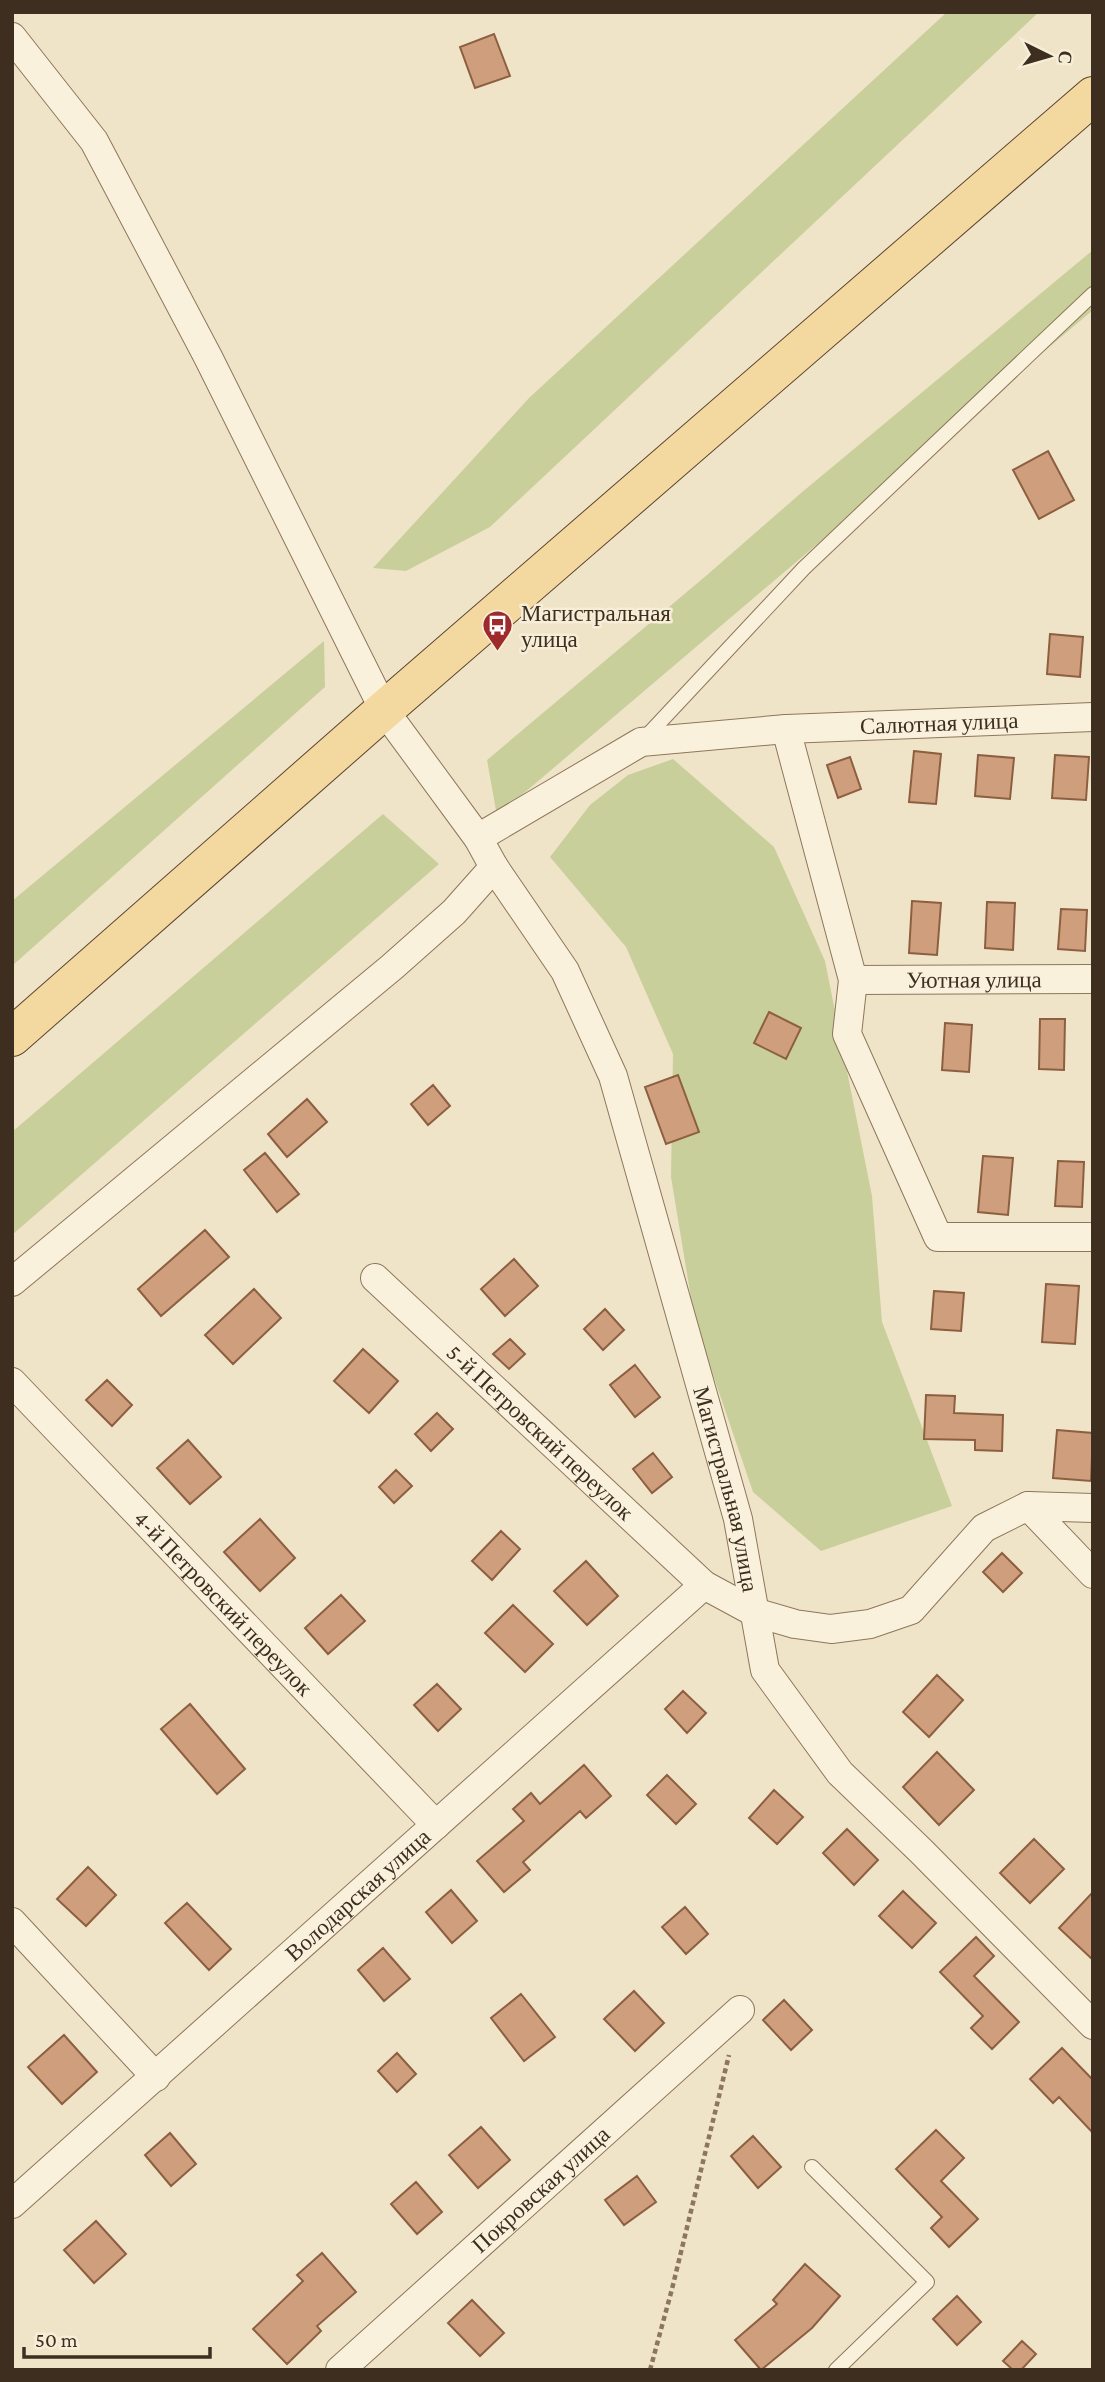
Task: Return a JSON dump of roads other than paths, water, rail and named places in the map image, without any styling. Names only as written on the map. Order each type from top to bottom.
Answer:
[{"type":"main road","points":[[12,1037],[384,710],[1093,96]]},
{"type":"street","name":"Магистральная улица","points":[[12,37],[94,141],[214,369],[384,710],[478,838],[494,867],[565,971],[613,1076],[737,1519],[765,1670],[840,1773],[1093,2025]]},
{"type":"street","name":"Салютная улица","points":[[642,742],[786,729],[1093,717]]},
{"type":"street","points":[[786,729],[853,980],[847,1034],[938,1237],[1093,1237]]},
{"type":"street","points":[[478,838],[642,742]]},
{"type":"street","points":[[12,1282],[392,967],[454,912],[494,867]]},
{"type":"street","name":"Уютная улица","points":[[853,980],[1093,979]]},
{"type":"street","name":"5-й Петровский переулок","points":[[375,1278],[704,1585],[754,1612],[831,1629],[870,1624],[911,1610],[984,1528],[1028,1506]]},
{"type":"street","name":"4-й Петровский переулок","points":[[12,1382],[436,1825]]},
{"type":"street","points":[[1028,1506],[1093,1508]]},
{"type":"street","points":[[1028,1506],[1093,1574]]},
{"type":"street","name":"Володарская улица","points":[[12,2204],[704,1585]]},
{"type":"street","points":[[12,1922],[156,2077]]},
{"type":"street","name":"Покровская улица","points":[[340,2370],[740,2010]]},
{"type":"lane","points":[[642,742],[804,568],[1093,294]]},
{"type":"lane","points":[[812,2167],[927,2283],[836,2370]]},
{"type":"place","name":"Магистральная улица","points":[[498,653]]}]
